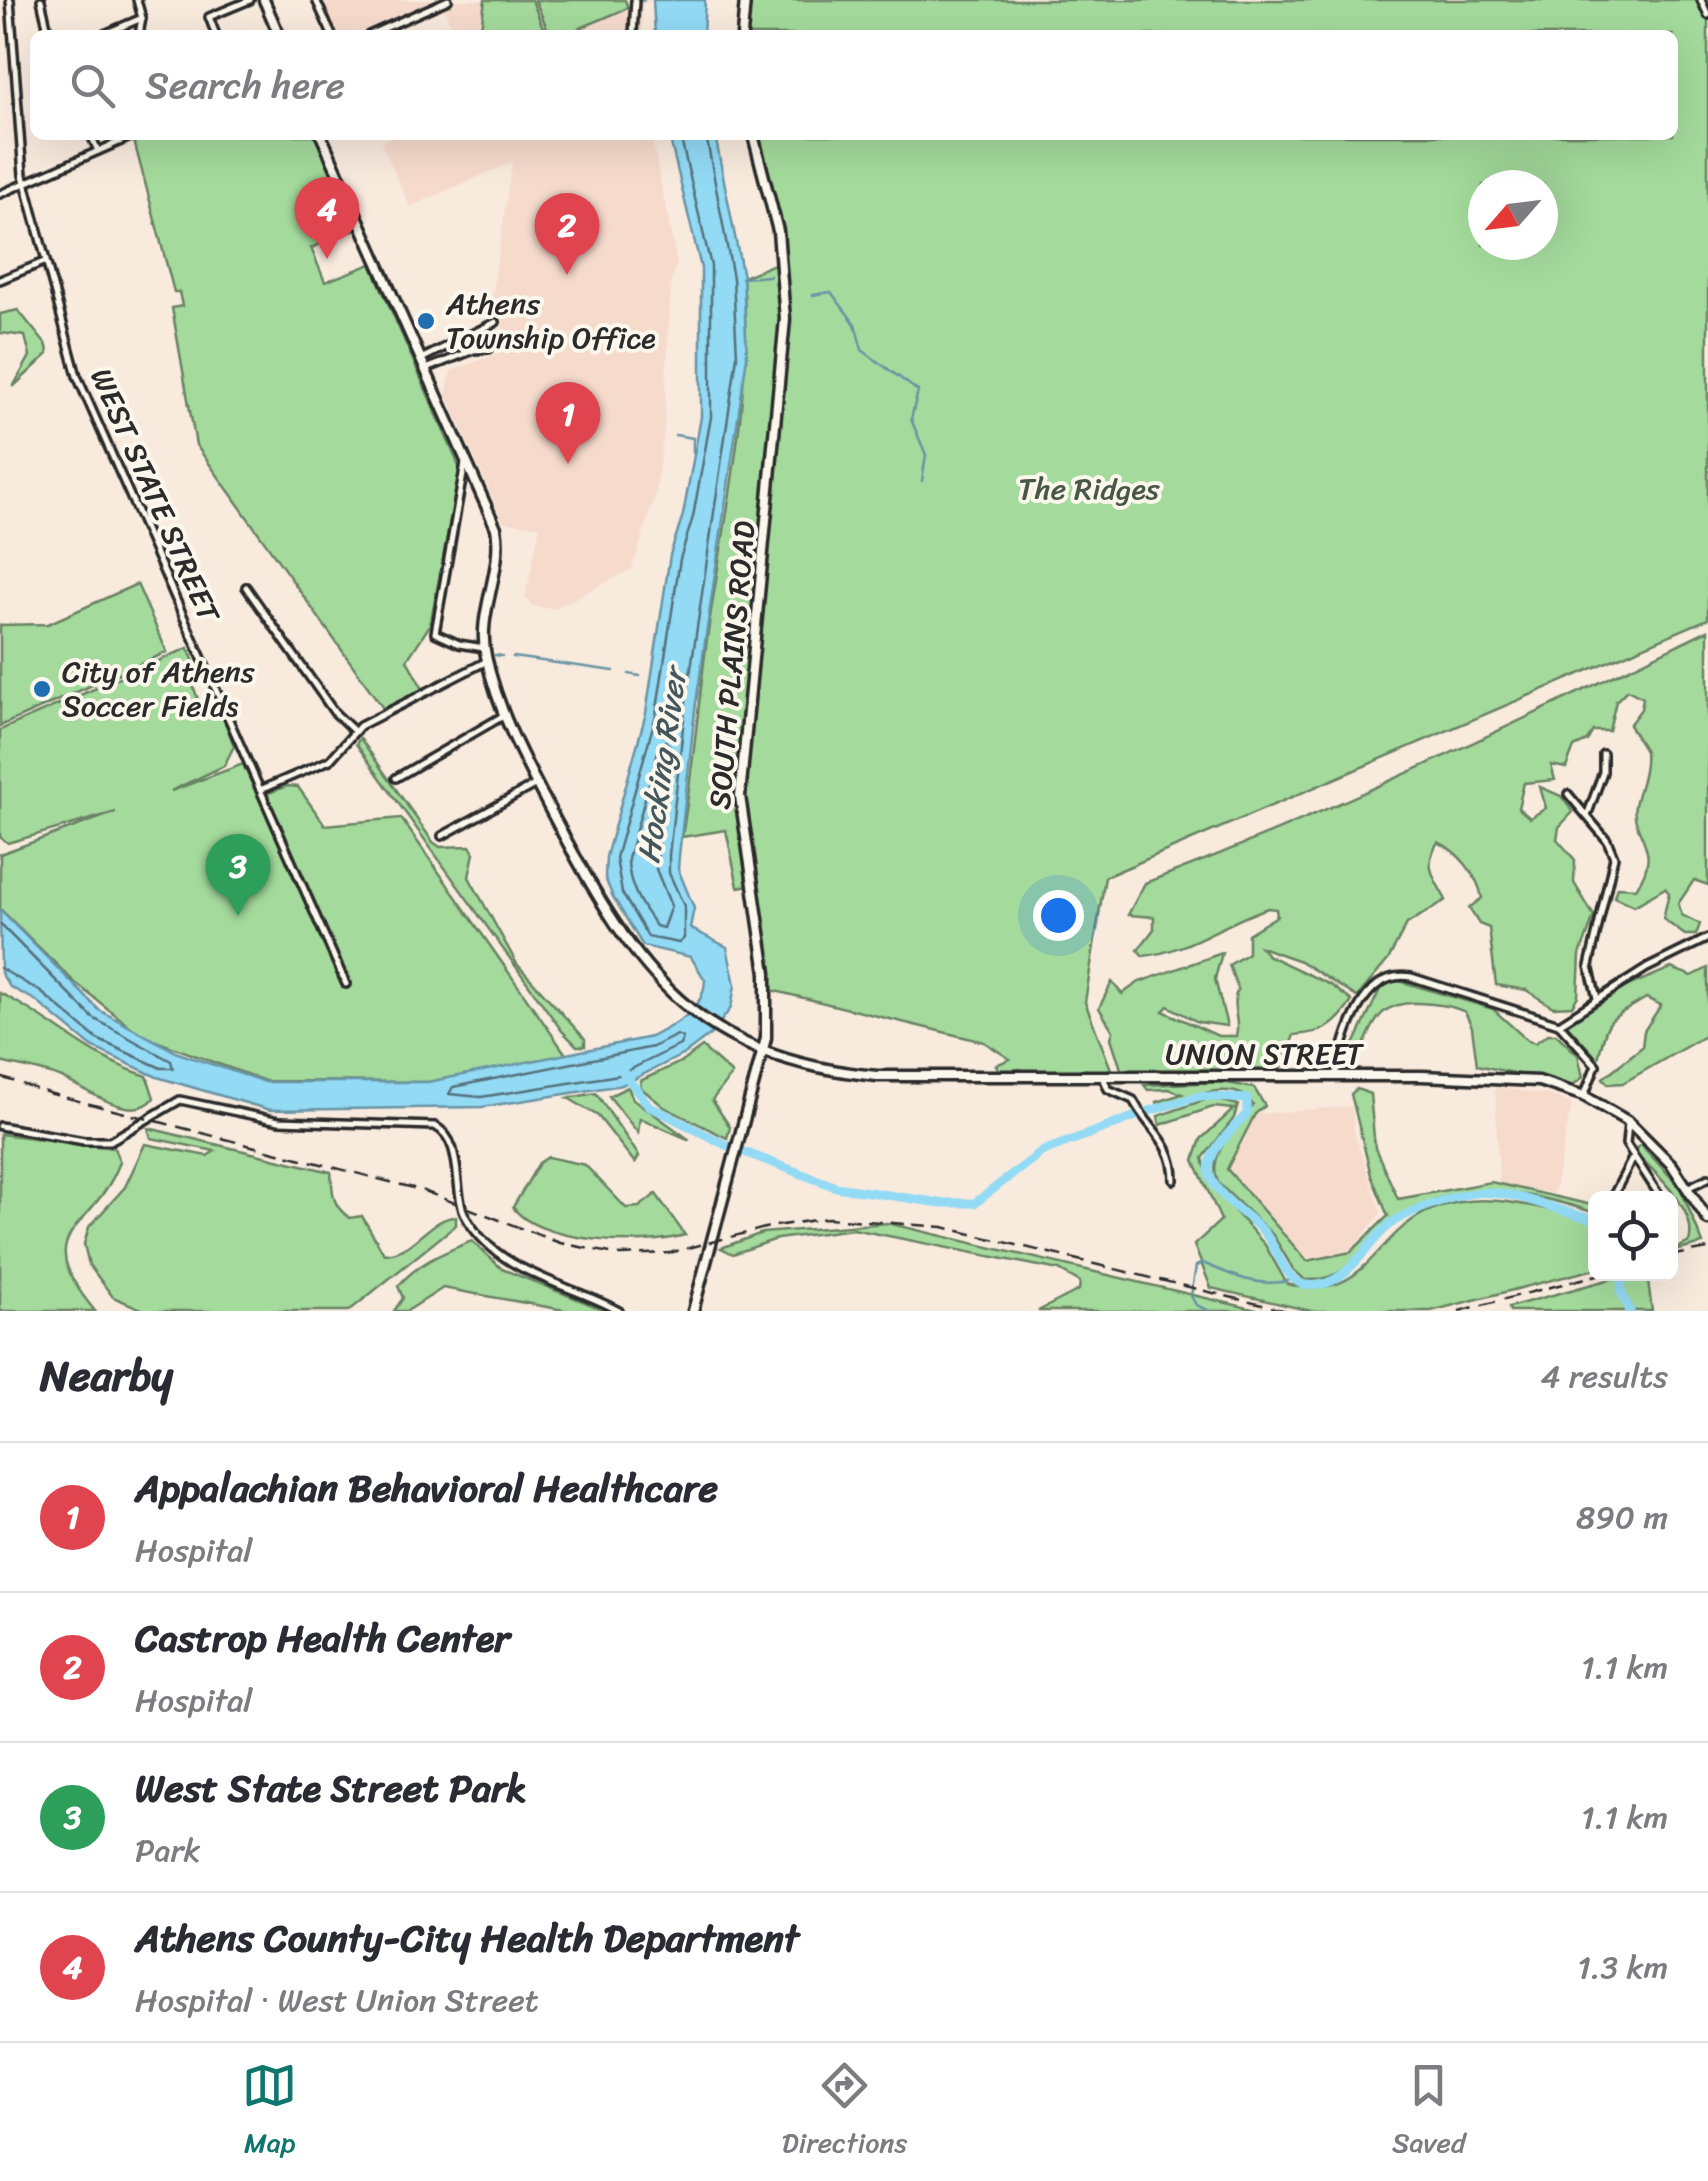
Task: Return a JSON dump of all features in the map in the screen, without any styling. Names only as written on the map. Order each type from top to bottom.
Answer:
[{"type":"main road","points":[[264,0],[277,30]]},
{"type":"main road","points":[[742,30],[745,0]]},
{"type":"main road","points":[[323,140],[498,536],[484,648]]},
{"type":"main road","name":"SOUTH PLAINS ROAD","points":[[693,1311],[765,1054],[766,972],[740,796],[786,319],[778,231],[754,140]]},
{"type":"main road","name":"UNION STREET","points":[[484,648],[506,714],[536,784],[614,927],[640,962],[680,1002],[734,1039],[765,1054],[834,1072],[877,1076],[1518,1078],[1584,1096],[1628,1122],[1688,1188],[1708,1220]]},
{"type":"street","name":"WEST STATE STREET","points":[[10,0],[25,182],[77,376],[346,984]]},
{"type":"street","points":[[41,0],[48,30]]},
{"type":"street","points":[[137,0],[142,18],[140,30]]},
{"type":"street","points":[[214,30],[209,20],[250,0]]},
{"type":"street","points":[[316,0],[330,30]]},
{"type":"street","points":[[634,30],[635,0]]},
{"type":"street","points":[[1701,0],[1708,15]]},
{"type":"street","points":[[379,30],[444,1]]},
{"type":"street","points":[[114,30],[142,18]]},
{"type":"street","points":[[94,140],[101,150]]},
{"type":"street","points":[[101,150],[105,140]]},
{"type":"street","points":[[0,194],[124,140]]},
{"type":"street","points":[[0,280],[44,262]]},
{"type":"street","points":[[421,359],[496,322]]},
{"type":"street","points":[[426,369],[488,349],[498,338],[479,333]]},
{"type":"street","points":[[454,344],[458,356]]},
{"type":"street","points":[[466,461],[434,633],[459,644],[484,648]]},
{"type":"street","points":[[246,586],[330,706],[354,731]]},
{"type":"street","points":[[260,790],[330,760],[354,731],[487,661]]},
{"type":"street","points":[[396,778],[506,714]]},
{"type":"street","points":[[1586,816],[1603,772],[1603,754]]},
{"type":"street","points":[[442,836],[536,784]]},
{"type":"street","points":[[1568,794],[1614,856],[1588,966],[1597,998]]},
{"type":"street","points":[[1559,1024],[1597,998],[1708,938]]},
{"type":"street","points":[[1336,1076],[1368,993],[1386,977],[1404,976],[1559,1024],[1596,1065],[1584,1096]]},
{"type":"street","points":[[1103,1078],[1108,1089],[1136,1105],[1147,1127],[1164,1138],[1172,1154],[1174,1180]]},
{"type":"street","points":[[0,1126],[103,1142],[122,1138],[155,1110],[180,1100],[279,1121],[430,1124],[450,1140],[463,1212],[491,1249],[520,1269],[618,1311]]},
{"type":"street","points":[[1628,1122],[1624,1135],[1632,1158],[1655,1191]]},
{"type":"street","points":[[1616,1191],[1632,1158]]},
{"type":"street","points":[[1688,1188],[1708,1178]]},
{"type":"shaded area","points":[[322,0],[652,0],[642,5],[642,30],[454,30],[441,3],[382,29],[336,30]]},
{"type":"shaded area","points":[[652,140],[677,263],[671,282],[664,431],[655,497],[632,569],[554,609],[533,606],[525,598],[540,526],[503,522],[446,394],[451,371],[514,347],[507,341],[503,325],[489,315],[512,162],[410,207],[381,142]]},
{"type":"shaded area","points":[[1495,1087],[1550,1095],[1572,1104],[1554,1194],[1499,1183]]},
{"type":"shaded area","points":[[1352,1106],[1354,1131],[1381,1213],[1353,1249],[1307,1261],[1227,1169],[1255,1114]]},
{"type":"green space","points":[[485,0],[532,0],[544,30],[481,30]]},
{"type":"green space","points":[[535,0],[625,0],[628,8],[576,30],[548,30]]},
{"type":"green space","name":"The Ridges","points":[[745,0],[1708,0],[1708,619],[1105,877],[1085,1002],[1114,1077],[1021,1077],[1020,1069],[1001,1073],[996,1065],[1010,1059],[984,1042],[767,989],[750,885],[738,887],[726,830],[682,837],[741,405],[743,277],[782,261],[754,140],[1678,140],[1678,30],[742,30]]},
{"type":"green space","points":[[317,140],[356,229],[311,248],[325,282],[371,264],[460,470],[430,625],[407,660],[424,691],[385,711],[196,445],[172,308],[182,306],[179,292],[174,292],[134,141]]},
{"type":"green space","points":[[18,310],[47,346],[48,354],[13,387],[30,356],[25,336],[0,333],[0,314]]},
{"type":"green space","name":"City of Athens Soccer Fields","points":[[137,584],[167,652],[0,726],[0,625],[48,624]]},
{"type":"green space","points":[[1708,630],[1708,885],[1694,880],[1678,904],[1682,915],[1700,924],[1696,935],[1685,935],[1663,919],[1669,893],[1665,888],[1634,906],[1614,897],[1617,887],[1636,888],[1647,862],[1635,816],[1645,751],[1629,725],[1641,709],[1643,698],[1627,690],[1616,701],[1609,731],[1593,731],[1587,741],[1574,747],[1566,768],[1551,765],[1555,780],[1524,783],[1518,808],[1530,818],[1546,808],[1540,787],[1561,796],[1573,812],[1559,827],[1557,839],[1575,860],[1574,883],[1594,916],[1580,955],[1578,996],[1572,1006],[1553,1007],[1526,990],[1496,985],[1489,928],[1479,924],[1469,908],[1482,898],[1480,889],[1466,865],[1438,842],[1431,865],[1446,900],[1407,924],[1388,960],[1357,997],[1300,961],[1260,947],[1267,955],[1331,985],[1352,1001],[1328,1027],[1294,1035],[1281,1070],[1251,1071],[1241,1061],[1220,1072],[1122,1072],[1111,1038],[1113,1031],[1099,1008],[1112,982],[1122,994],[1139,982],[1222,953],[1215,979],[1227,1026],[1198,1022],[1168,1006],[1163,1011],[1218,1036],[1236,1036],[1238,990],[1229,965],[1248,953],[1248,934],[1277,916],[1276,909],[1268,908],[1190,943],[1143,956],[1138,950],[1154,929],[1154,917],[1128,915],[1145,883],[1359,795]]},
{"type":"green space","points":[[188,648],[198,671],[191,680],[200,705],[220,708],[234,746],[224,766],[171,791],[243,764],[258,797],[287,786],[298,787],[325,825],[401,818],[567,1056],[428,1082],[265,1081],[142,1036],[73,981],[0,909],[0,854],[116,812],[8,843],[0,837],[0,730]]},
{"type":"green space","points":[[360,738],[433,842],[440,847],[470,846],[474,853],[469,877],[517,964],[585,1039],[585,1046],[577,1046],[562,1031],[356,744]]},
{"type":"green space","points":[[1671,968],[1692,976],[1708,968],[1708,1034],[1623,1083],[1608,1084],[1603,1078],[1642,1047],[1644,1031],[1661,1005],[1646,998],[1616,1016],[1607,1027],[1598,1059],[1567,1025],[1618,990]]},
{"type":"green space","points":[[1396,980],[1493,1009],[1528,1041],[1535,1043],[1548,1034],[1556,1034],[1578,1055],[1583,1077],[1572,1086],[1477,1065],[1472,1027],[1465,1012],[1418,1003],[1402,1004],[1381,1014],[1351,1070],[1344,1066],[1382,985]]},
{"type":"green space","points":[[0,993],[89,1049],[147,1076],[154,1098],[134,1108],[122,1106],[55,1075],[0,1062]]},
{"type":"green space","points":[[702,1047],[732,1074],[712,1100],[730,1127],[727,1138],[664,1107],[641,1088],[640,1081],[683,1061]]},
{"type":"green space","points":[[1222,1082],[1254,1088],[1265,1106],[1255,1114],[1227,1169],[1307,1261],[1351,1252],[1388,1216],[1371,1175],[1351,1094],[1357,1089],[1370,1094],[1375,1148],[1398,1199],[1491,1182],[1588,1204],[1588,1211],[1518,1194],[1466,1193],[1441,1198],[1393,1221],[1346,1268],[1321,1279],[1305,1280],[1293,1269],[1273,1235],[1219,1184],[1215,1173],[1224,1142],[1253,1105],[1245,1096],[1223,1091],[1159,1106],[1157,1102],[1182,1094],[1169,1089],[1148,1090],[1144,1085]]},
{"type":"green space","points":[[628,1087],[633,1099],[690,1140],[640,1118],[638,1133],[609,1096]]},
{"type":"green space","points":[[596,1093],[639,1156],[635,1163],[598,1116],[568,1098]]},
{"type":"green space","points":[[1210,1098],[1238,1105],[1234,1118],[1203,1158],[1209,1182],[1265,1245],[1287,1284],[1315,1288],[1336,1284],[1354,1275],[1415,1218],[1436,1208],[1476,1200],[1516,1203],[1588,1218],[1588,1271],[1431,1311],[1311,1311],[1211,1288],[1194,1245],[1221,1220],[1194,1160],[1201,1139],[1234,1109],[1213,1107],[1160,1125],[1158,1116]]},
{"type":"green space","points":[[148,1128],[331,1172],[339,1208],[350,1218],[362,1216],[384,1254],[404,1248],[446,1219],[456,1217],[456,1225],[349,1311],[146,1311],[113,1297],[89,1265],[84,1244],[89,1227],[125,1187],[145,1144],[207,1156],[215,1151],[151,1138]]},
{"type":"green space","points":[[0,1134],[114,1148],[120,1162],[108,1186],[65,1246],[66,1263],[75,1284],[95,1311],[0,1311]]},
{"type":"green space","points":[[1641,1145],[1680,1187],[1703,1244],[1678,1250],[1689,1242],[1690,1230],[1678,1191],[1671,1191],[1633,1150]]},
{"type":"green space","points":[[548,1157],[585,1165],[626,1208],[639,1207],[656,1194],[685,1235],[645,1241],[594,1239],[545,1229],[526,1219],[513,1207],[539,1163]]},
{"type":"green space","points":[[887,1223],[1261,1311],[1038,1311],[1079,1290],[1080,1282],[1059,1270],[853,1229],[777,1239],[733,1254],[721,1248],[762,1233]]},
{"type":"green space","points":[[472,1241],[502,1269],[607,1311],[569,1311],[443,1288],[407,1311],[394,1311],[403,1298],[398,1286],[406,1278],[432,1259]]},
{"type":"green space","points":[[1604,1281],[1648,1281],[1652,1311],[1510,1311],[1509,1307]]},
{"type":"water","points":[[653,0],[705,0],[703,30],[655,30]]},
{"type":"water","name":"Hocking River","points":[[670,140],[716,140],[743,277],[747,357],[695,710],[678,869],[694,908],[690,928],[727,947],[735,985],[731,1008],[711,1034],[686,1053],[622,1085],[482,1107],[270,1110],[157,1077],[92,1047],[35,1000],[10,987],[1,973],[0,910],[99,1010],[178,1053],[265,1082],[428,1082],[651,1037],[694,1008],[705,980],[691,957],[643,946],[605,878],[606,857],[646,713],[670,555],[683,515],[701,417],[701,268]]},
{"type":"waterway","points":[[742,278],[770,276]]},
{"type":"waterway","points":[[813,295],[831,292],[855,324],[862,350],[918,391],[911,419],[926,455],[922,481]]},
{"type":"waterway","points":[[675,435],[693,438],[693,453]]},
{"type":"waterway","points":[[495,655],[502,656]]},
{"type":"waterway","points":[[513,657],[614,671]]},
{"type":"waterway","name":"Hocking River","points":[[629,674],[640,676]]},
{"type":"waterway","points":[[623,1072],[649,1106],[726,1145],[836,1187],[940,1203],[975,1203],[1043,1151],[1152,1110],[1199,1096],[1247,1099],[1247,1113],[1213,1154],[1211,1179],[1223,1196],[1269,1238],[1292,1278],[1306,1285],[1321,1285],[1346,1272],[1396,1220],[1431,1204],[1468,1194],[1516,1197],[1588,1218]]},
{"type":"waterway","points":[[1210,1311],[1196,1305],[1191,1296],[1196,1266],[1203,1263],[1258,1282],[1293,1279]]},
{"type":"waterway","points":[[1622,1281],[1621,1292],[1630,1311]]},
{"type":"railway","points":[[0,1077],[421,1190],[560,1243],[620,1255],[669,1253],[769,1227],[828,1218],[943,1227],[1287,1311]]},
{"type":"railway","points":[[1678,1255],[1708,1249]]},
{"type":"railway","points":[[1459,1311],[1588,1277]]},
{"type":"place","name":"Athens County-City Health Department","points":[[327,259]]},
{"type":"place","name":"Castrop Health Center","points":[[567,275]]},
{"type":"place","name":"Athens Township Office","points":[[426,321]]},
{"type":"place","name":"Appalachian Behavioral Healthcare","points":[[568,464]]},
{"type":"place","name":"City of Athens Soccer Fields","points":[[42,689]]},
{"type":"place","name":"West State Street Park","points":[[238,916]]}]
